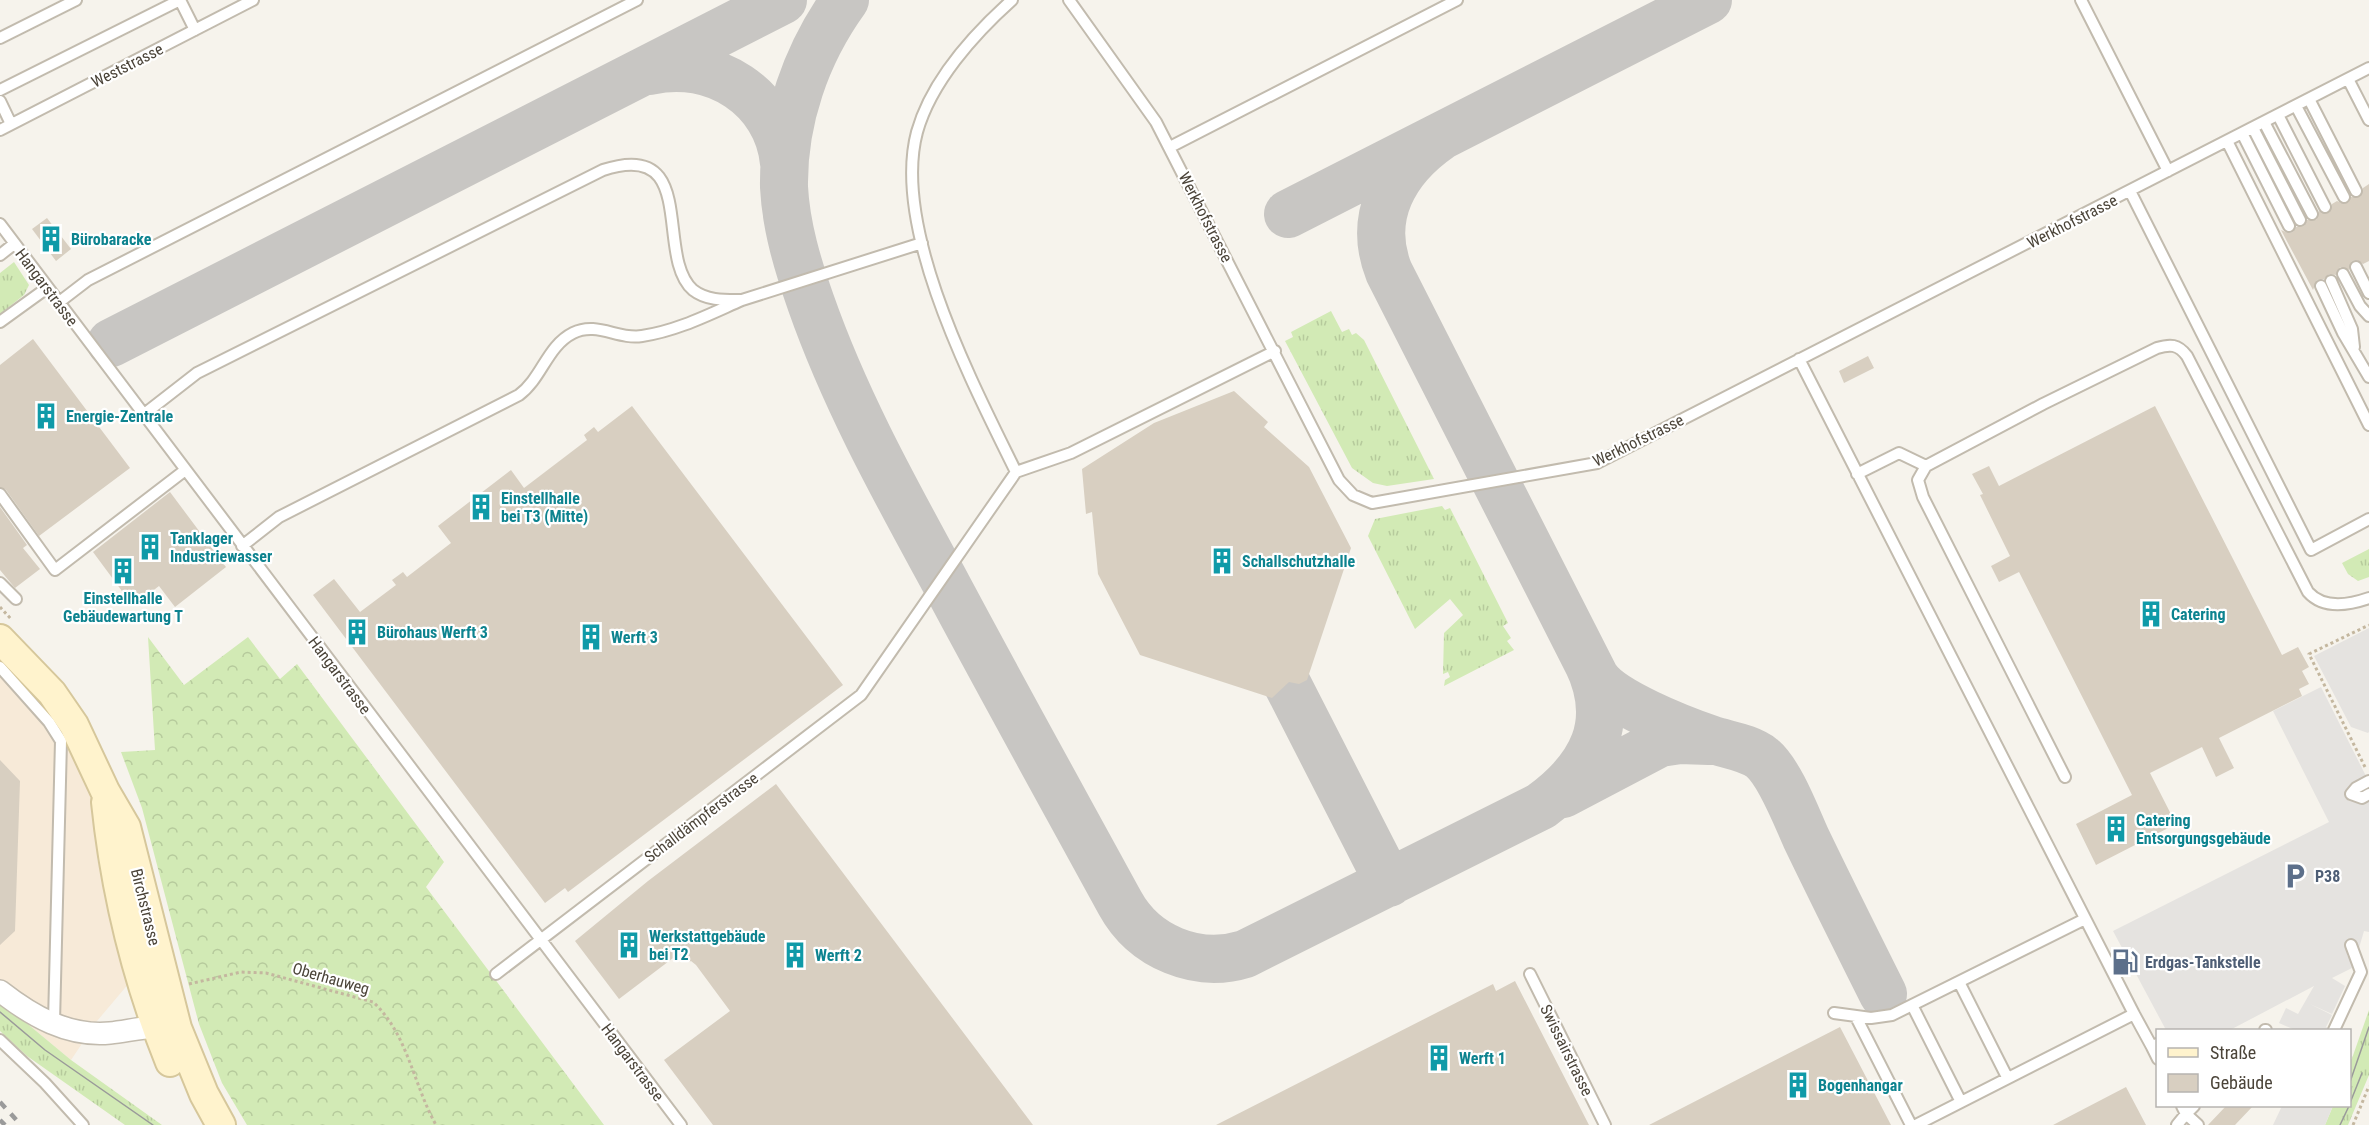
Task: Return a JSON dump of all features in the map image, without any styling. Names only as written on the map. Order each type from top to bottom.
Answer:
[{"type":"main road","name":"Birchstrasse","points":[[0,639],[52,693],[89,752],[105,791],[108,839],[166,1027]]},
{"type":"main road","points":[[166,1027],[178,1078],[204,1125]]},
{"type":"main road","points":[[166,1027],[221,1125]]},
{"type":"street","points":[[0,991],[32,1014],[79,1033],[94,1034],[166,1027]]},
{"type":"lane","points":[[0,38],[75,0]]},
{"type":"lane","points":[[0,90],[180,0],[195,30]]},
{"type":"lane","name":"Weststrasse","points":[[0,130],[254,0]]},
{"type":"lane","points":[[58,303],[88,280],[637,0]]},
{"type":"lane","points":[[1012,0],[967,48],[944,79],[923,116],[917,134],[914,175],[922,243],[955,342],[1016,472],[1071,453],[1275,351]]},
{"type":"lane","name":"Werkhofstrasse","points":[[1070,0],[1139,95],[1170,147],[1339,480],[1353,495],[1372,503],[1597,463],[2369,68]]},
{"type":"lane","points":[[1170,147],[1457,0]]},
{"type":"lane","points":[[2081,0],[2168,171]]},
{"type":"lane","points":[[2348,79],[2369,120]]},
{"type":"lane","points":[[2309,99],[2356,191]]},
{"type":"lane","points":[[0,101],[11,124]]},
{"type":"lane","points":[[2296,106],[2344,197]]},
{"type":"lane","points":[[2278,115],[2325,207]]},
{"type":"lane","points":[[2264,122],[2312,214]]},
{"type":"lane","points":[[2253,128],[2300,220]]},
{"type":"lane","points":[[2242,134],[2289,226]]},
{"type":"lane","points":[[2227,141],[2369,425]]},
{"type":"lane","points":[[143,415],[197,374],[603,170],[621,165],[649,170],[663,184],[671,204],[680,265],[688,285],[694,291],[712,298],[742,300]]},
{"type":"lane","points":[[2130,191],[2311,550],[2369,519]]},
{"type":"lane","name":"Hangarstrasse","points":[[0,224],[184,471],[681,1125]]},
{"type":"lane","points":[[242,546],[279,517],[519,394],[532,383],[557,345],[574,332],[592,329],[633,337],[642,336],[694,321],[742,300],[922,243]]},
{"type":"lane","points":[[0,255],[14,244]]},
{"type":"lane","points":[[2356,267],[2369,292]]},
{"type":"lane","points":[[2343,274],[2360,306],[2369,316]]},
{"type":"lane","points":[[2326,283],[2343,333],[2354,348],[2369,377]]},
{"type":"lane","points":[[0,322],[47,288]]},
{"type":"lane","points":[[2065,777],[1923,497],[1918,480],[1926,466],[2034,408],[2157,348],[2177,346],[2187,356],[2308,592],[2320,602],[2333,604],[2369,598]]},
{"type":"lane","points":[[1799,359],[2134,1014],[2154,1046]]},
{"type":"lane","points":[[1857,474],[1899,453],[1926,466]]},
{"type":"lane","points":[[0,495],[55,570],[184,471]]},
{"type":"lane","name":"Schalldämpferstrasse","points":[[496,974],[861,695],[1016,472]]},
{"type":"lane","points":[[0,583],[16,599]]},
{"type":"lane","points":[[0,667],[49,722],[61,741],[54,1022]]},
{"type":"lane","points":[[2369,781],[2356,788],[2351,794],[2362,798],[2369,794]]},
{"type":"lane","points":[[1833,1012],[1856,1017],[1880,1018],[1912,1005],[2085,919]]},
{"type":"lane","points":[[2334,1029],[2361,972],[2351,945]]},
{"type":"lane","name":"Swissairstrasse","points":[[1530,974],[1605,1125]]},
{"type":"lane","points":[[1959,982],[2007,1077]]},
{"type":"lane","points":[[1912,1005],[1961,1102]]},
{"type":"lane","points":[[1916,1125],[2134,1014]]},
{"type":"lane","points":[[1856,1017],[1911,1125]]},
{"type":"lane","points":[[0,1040],[45,1083],[83,1125]]},
{"type":"lane","points":[[2177,1125],[2187,1108],[2198,1125]]},
{"type":"path","points":[[2369,625],[2309,654],[2369,774]]},
{"type":"path","name":"Oberhauweg","points":[[182,986],[241,972],[266,973],[373,1002],[386,1014],[397,1030],[422,1097],[436,1125]]},
{"type":"path","points":[[2353,1125],[2369,1086]]},
{"type":"shaded area","points":[[2369,628],[2368,733],[2351,727],[2314,656]]},
{"type":"shaded area","points":[[0,659],[20,680],[70,745],[98,811],[97,859],[130,982],[97,1021],[71,1060],[0,1001]]},
{"type":"shaded area","name":"P38","points":[[2321,687],[2369,782],[2369,932],[2364,931],[2359,948],[2347,955],[2354,967],[2332,978],[2345,986],[2332,1014],[2310,1004],[2332,1015],[2326,1027],[2331,1029],[2293,1029],[2279,1023],[2286,1008],[2298,1014],[2314,986],[2232,1029],[2165,1029],[2113,931],[2329,822],[2273,711]]},
{"type":"shaded area","points":[[2282,1107],[2333,1107],[2325,1125],[2273,1125]]},
{"type":"green space","points":[[14,262],[29,285],[24,295],[0,314],[0,273]]},
{"type":"green space","points":[[1331,311],[1342,332],[1349,329],[1352,335],[1356,333],[1364,340],[1434,479],[1387,486],[1373,483],[1352,468],[1285,341],[1293,337],[1291,332]]},
{"type":"green space","points":[[1442,506],[1445,510],[1450,508],[1508,623],[1503,626],[1511,638],[1507,641],[1514,650],[1444,686],[1445,680],[1450,677],[1448,672],[1443,674],[1444,633],[1463,615],[1450,599],[1415,629],[1368,536],[1375,519]]},
{"type":"green space","points":[[2369,549],[2369,577],[2358,581],[2348,574],[2342,563]]},
{"type":"green space","points":[[148,637],[184,685],[248,637],[280,679],[297,664],[444,862],[426,887],[604,1125],[247,1125],[222,1083],[199,1024],[142,808],[121,752],[155,750]]},
{"type":"green space","points":[[0,1001],[71,1060],[162,1125],[125,1125],[27,1056],[0,1031]]},
{"type":"green space","points":[[2369,1010],[2369,1075],[2348,1125],[2325,1125],[2333,1107],[2351,1107],[2351,1061]]},
{"type":"building","points":[[2369,184],[2369,261],[2363,264],[2357,260],[2352,261],[2349,270],[2340,267],[2336,275],[2329,274],[2324,279],[2317,280],[2313,290],[2281,230],[2288,233],[2293,232],[2296,227],[2304,226],[2307,220],[2316,220],[2319,211],[2329,213],[2332,204],[2337,201],[2344,204],[2351,197],[2360,197],[2363,188]]},
{"type":"building","name":"Bürobaracke","points":[[47,218],[71,249],[56,261],[32,229]]},
{"type":"building","name":"Energie-Zentrale","points":[[33,339],[130,468],[39,536],[6,490],[0,487],[0,365]]},
{"type":"building","points":[[1868,356],[1874,368],[1844,383],[1839,371]]},
{"type":"building","name":"Schallschutzhalle","points":[[1234,391],[1268,422],[1264,427],[1309,467],[1351,548],[1307,680],[1299,684],[1289,682],[1272,698],[1140,655],[1098,574],[1092,512],[1086,514],[1082,469],[1154,423]]},
{"type":"building","name":"Werft 3","points":[[632,406],[843,685],[568,892],[565,888],[545,903],[313,595],[334,579],[360,612],[396,585],[392,580],[403,572],[407,577],[451,543],[438,526],[511,470],[524,488],[587,440],[584,435],[594,427],[598,432]]},
{"type":"building","name":"Catering","points":[[2155,406],[2282,655],[2298,647],[2309,667],[2302,671],[2309,684],[2299,689],[2302,696],[2219,738],[2234,768],[2216,777],[2202,747],[2150,773],[2176,824],[2096,865],[2076,824],[2132,795],[2019,572],[1999,582],[1991,566],[2010,556],[1972,474],[1989,466],[1999,486]]},
{"type":"building","points":[[170,492],[226,567],[175,607],[159,586],[133,606],[93,552]]},
{"type":"building","points":[[0,507],[27,545],[23,548],[40,569],[15,588],[0,570]]},
{"type":"building","points":[[0,760],[20,781],[15,931],[0,945]]},
{"type":"building","name":"Werft 2","points":[[776,784],[1033,1125],[713,1125],[664,1060],[730,1011],[696,965],[689,962],[681,952],[619,999],[575,941],[648,881]]},
{"type":"building","name":"Werft 1","points":[[1515,981],[1589,1125],[1216,1125],[1493,984],[1496,991]]},
{"type":"building","name":"Bogenhangar","points":[[1840,1027],[1891,1125],[1649,1125]]},
{"type":"building","points":[[2126,1087],[2146,1125],[2053,1125]]},
{"type":"building","points":[[2225,1107],[2252,1107],[2235,1125],[2208,1125]]},
{"type":"taxiway","points":[[111,343],[783,0]]},
{"type":"taxiway","points":[[845,0],[808,65],[788,137],[785,162],[785,202],[793,246],[802,275],[839,374],[889,477],[1120,903],[1143,932],[1174,951],[1191,956],[1209,959],[1245,954],[1541,806],[1574,776],[1586,760],[1595,742],[1600,704],[1596,683],[1587,661]]},
{"type":"taxiway","points":[[1288,214],[1708,0]]},
{"type":"taxiway","points":[[650,71],[674,68],[697,70],[719,76],[738,87],[756,101],[769,119],[779,139],[784,163]]},
{"type":"taxiway","points":[[1440,137],[1410,164],[1398,179],[1389,196],[1383,214],[1381,232],[1383,252],[1389,272],[1595,677],[1616,696],[1648,714],[1697,734],[1750,751],[1769,765],[1787,795],[1815,858],[1883,994]]},
{"type":"taxiway","points":[[1257,625],[1389,883]]},
{"type":"taxiway","points":[[1563,794],[1660,743],[1680,740],[1709,741]]},
{"type":"tram line","points":[[0,1012],[45,1050],[153,1125]]},
{"type":"tram line","points":[[2351,1079],[2369,1027]]},
{"type":"tram line","points":[[2351,1100],[2362,1073]]},
{"type":"tram line","points":[[2340,1125],[2349,1107]]},
{"type":"railway","points":[[0,1102],[21,1125]]},
{"type":"railway","points":[[0,1120],[5,1125]]},
{"type":"place","name":"Bürobaracke","points":[[51,239]]},
{"type":"place","name":"Energie-Zentrale","points":[[46,416]]},
{"type":"place","name":"Einstellhalle bei T3 (Mitte)","points":[[481,507]]},
{"type":"place","name":"Tanklager Industriewasser","points":[[150,547]]},
{"type":"place","name":"Schallschutzhalle","points":[[1222,561]]},
{"type":"place","name":"Einstellhalle Gebäudewartung T","points":[[123,571]]},
{"type":"place","name":"Catering","points":[[2151,614]]},
{"type":"place","name":"Bürohaus Werft 3","points":[[357,632]]},
{"type":"place","name":"Werft 3","points":[[591,637]]},
{"type":"place","name":"Catering Entsorgungsgebäude","points":[[2116,829]]},
{"type":"place","name":"P38","points":[[2295,876]]},
{"type":"place","name":"Werkstattgebäude bei T2","points":[[629,945]]},
{"type":"place","name":"Werft 2","points":[[795,955]]},
{"type":"place","name":"Erdgas-Tankstelle","points":[[2125,962]]},
{"type":"place","name":"Werft 1","points":[[1439,1058]]},
{"type":"place","name":"Bogenhangar","points":[[1798,1085]]}]
